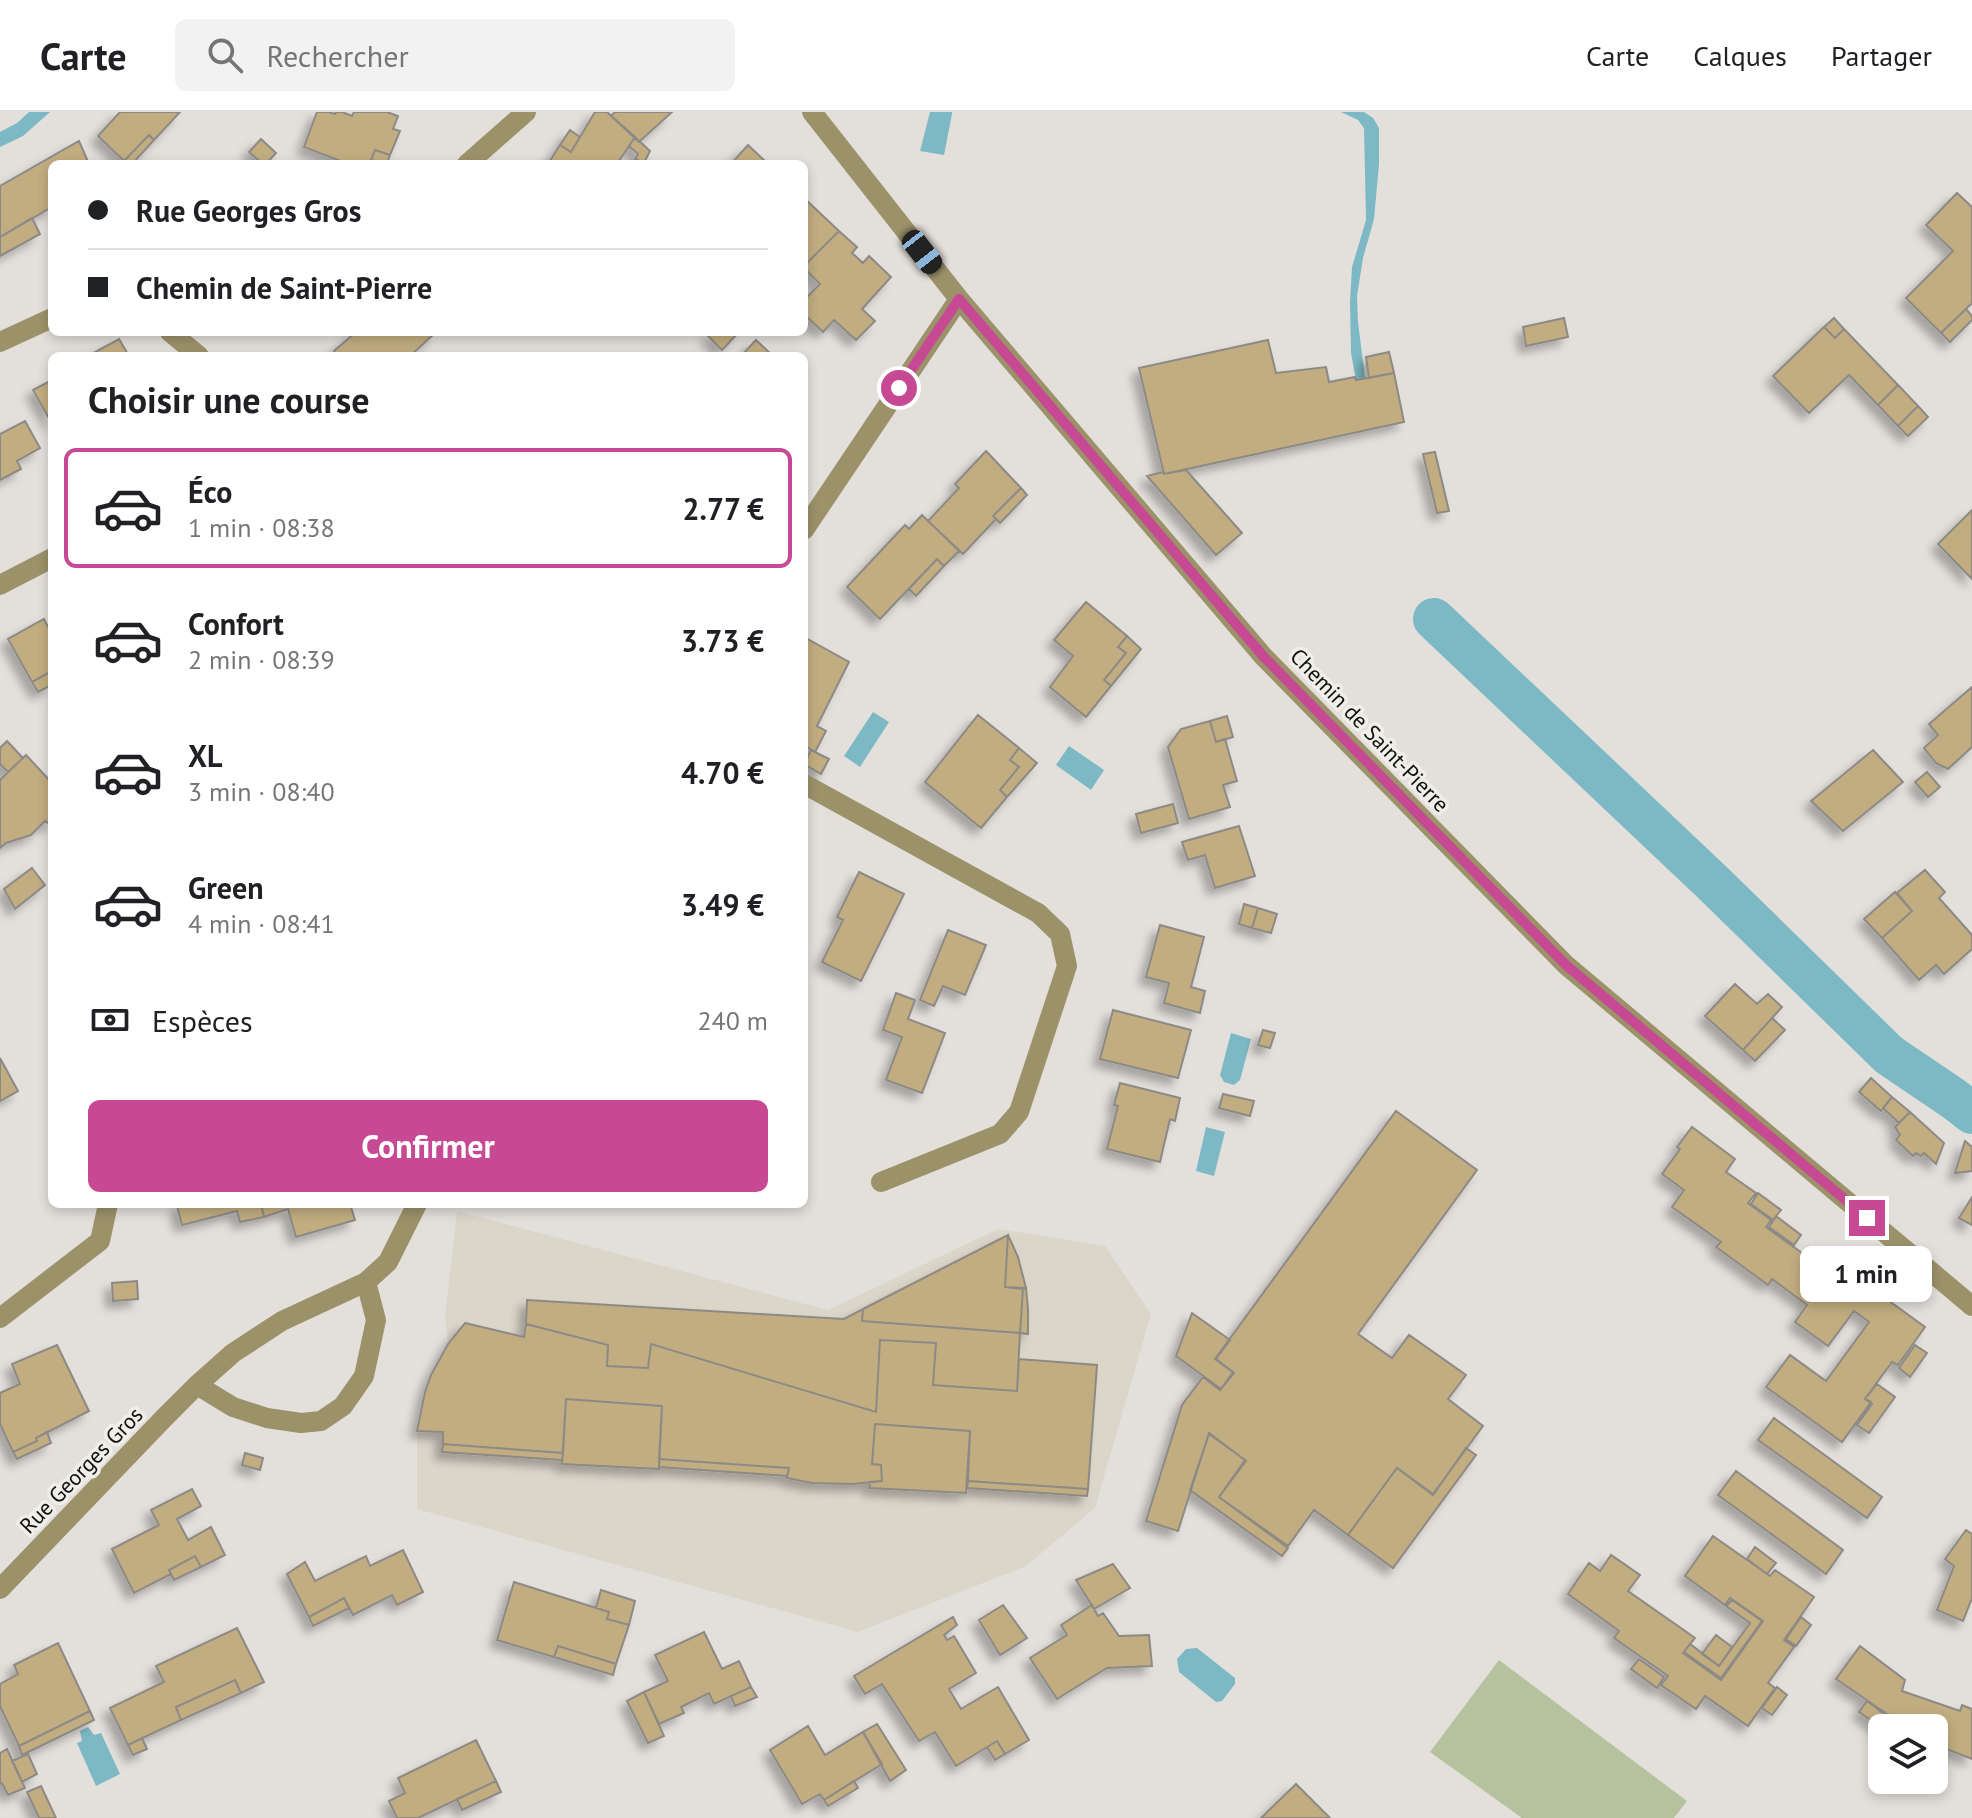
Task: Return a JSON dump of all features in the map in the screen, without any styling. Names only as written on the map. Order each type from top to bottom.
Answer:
[{"type":"street","points":[[472,160],[526,112]]},
{"type":"street","name":"Chemin de Saint-Pierre","points":[[812,112],[959,299],[1263,656],[1566,965],[1972,1306]]},
{"type":"street","points":[[808,524],[959,299]]},
{"type":"street","points":[[0,342],[48,320]]},
{"type":"street","points":[[175,336],[194,352]]},
{"type":"street","points":[[0,585],[48,560]]},
{"type":"street","points":[[808,786],[1038,913],[1060,934],[1067,966],[1019,1112],[1000,1134],[881,1182]]},
{"type":"street","points":[[0,1318],[100,1241],[107,1208]]},
{"type":"street","name":"Rue Georges Gros","points":[[0,1589],[197,1385],[233,1353],[282,1321],[366,1282],[388,1262],[415,1208]]},
{"type":"street","points":[[197,1385],[233,1407],[267,1418],[301,1423],[321,1421],[343,1406],[364,1376],[376,1320],[366,1282]]},
{"type":"shaded area","points":[[457,1211],[828,1310],[998,1229],[1105,1246],[1151,1314],[1095,1508],[1026,1566],[858,1632],[417,1509],[417,1431],[431,1375],[448,1344],[445,1316]]},
{"type":"green space","points":[[1499,1660],[1687,1801],[1674,1818],[1522,1818],[1430,1752]]},
{"type":"water","points":[[29,112],[50,112],[23,136],[0,147],[0,132]]},
{"type":"water","points":[[930,112],[952,112],[944,155],[920,151]]},
{"type":"water","points":[[1341,112],[1364,112],[1373,118],[1379,128],[1374,219],[1357,296],[1365,378],[1356,380],[1351,353],[1350,302],[1352,267],[1366,220],[1364,128],[1358,120]]},
{"type":"water","points":[[873,712],[889,722],[860,767],[844,756]]},
{"type":"water","points":[[1069,746],[1104,770],[1091,790],[1056,765]]},
{"type":"water","points":[[1231,1033],[1251,1039],[1240,1080],[1234,1085],[1224,1082],[1220,1075]]},
{"type":"water","points":[[1206,1127],[1225,1132],[1214,1176],[1196,1171]]},
{"type":"water","points":[[1197,1648],[1235,1678],[1235,1684],[1222,1701],[1216,1702],[1179,1672],[1177,1659],[1186,1649]]},
{"type":"water","points":[[88,1727],[94,1735],[101,1733],[120,1774],[96,1786],[77,1743],[82,1741],[80,1731]]},
{"type":"building","points":[[120,112],[180,112],[154,140],[149,135],[125,160],[98,136]]},
{"type":"building","points":[[317,112],[342,112],[352,116],[354,112],[387,112],[398,116],[393,129],[400,131],[390,155],[375,150],[371,160],[338,160],[304,147]]},
{"type":"building","points":[[595,112],[607,112],[635,137],[620,160],[551,160],[560,145],[571,152]]},
{"type":"building","points":[[615,112],[672,112],[639,142],[611,116]]},
{"type":"building","points":[[570,130],[580,137],[571,152],[560,145]]},
{"type":"building","points":[[149,135],[154,140],[136,160],[125,160]]},
{"type":"building","points":[[635,137],[650,151],[646,160],[635,159],[638,154],[629,146]]},
{"type":"building","points":[[261,139],[276,153],[270,160],[258,160],[249,152]]},
{"type":"building","points":[[79,141],[87,160],[48,160],[48,209],[0,237],[0,186]]},
{"type":"building","points":[[748,145],[764,160],[735,160]]},
{"type":"building","points":[[375,150],[390,155],[388,160],[371,160]]},
{"type":"building","points":[[1957,193],[1972,207],[1972,303],[1941,333],[1906,298],[1953,251],[1926,225]]},
{"type":"building","points":[[808,202],[839,231],[808,262]]},
{"type":"building","points":[[32,218],[40,234],[0,256],[0,237]]},
{"type":"building","points":[[839,231],[857,247],[852,253],[863,263],[869,256],[891,277],[862,309],[875,321],[856,340],[834,320],[823,332],[808,318],[808,296],[820,284],[808,272],[808,262]]},
{"type":"building","points":[[1966,309],[1972,320],[1950,342],[1941,333]]},
{"type":"building","points":[[1564,318],[1568,337],[1526,346],[1523,327]]},
{"type":"building","points":[[1834,318],[1844,329],[1835,338],[1824,327]]},
{"type":"building","points":[[1824,327],[1835,338],[1844,329],[1898,385],[1878,405],[1849,375],[1809,413],[1773,376]]},
{"type":"building","points":[[351,336],[432,336],[414,352],[334,351]]},
{"type":"building","points":[[708,336],[735,336],[722,350]]},
{"type":"building","points":[[119,339],[127,352],[95,352]]},
{"type":"building","points":[[756,340],[769,352],[745,352]]},
{"type":"building","points":[[1268,340],[1276,373],[1326,367],[1329,382],[1394,373],[1404,422],[1164,474],[1139,368]]},
{"type":"building","points":[[1389,352],[1394,373],[1369,378],[1366,357]]},
{"type":"building","points":[[48,382],[48,417],[33,390]]},
{"type":"building","points":[[1898,385],[1918,406],[1898,426],[1878,405]]},
{"type":"building","points":[[1918,406],[1928,417],[1908,436],[1898,426]]},
{"type":"building","points":[[25,421],[40,448],[17,461],[21,469],[0,480],[0,434]]},
{"type":"building","points":[[986,451],[1021,488],[993,516],[996,519],[963,554],[928,521],[959,488],[955,484]]},
{"type":"building","points":[[1435,452],[1449,511],[1437,513],[1423,454]]},
{"type":"building","points":[[1186,470],[1242,533],[1216,555],[1147,476]]},
{"type":"building","points":[[1021,488],[1027,495],[1000,523],[993,516]]},
{"type":"building","points":[[1972,510],[1972,579],[1938,544]]},
{"type":"building","points":[[922,515],[959,551],[944,566],[937,559],[880,619],[847,587],[905,525],[909,529]]},
{"type":"building","points":[[937,559],[944,566],[916,596],[909,589]]},
{"type":"building","points":[[1086,602],[1127,636],[1118,647],[1126,653],[1104,680],[1111,686],[1086,717],[1050,687],[1073,656],[1054,640]]},
{"type":"building","points":[[44,619],[48,627],[48,673],[32,682],[8,639]]},
{"type":"building","points":[[1127,636],[1141,649],[1111,686],[1104,680],[1126,653],[1118,647]]},
{"type":"building","points":[[808,639],[849,662],[817,726],[826,731],[815,752],[808,748]]},
{"type":"building","points":[[48,673],[48,687],[38,692],[32,682]]},
{"type":"building","points":[[1972,687],[1972,747],[1948,769],[1936,763],[1924,748],[1938,735],[1929,724]]},
{"type":"building","points":[[978,715],[1019,748],[1010,760],[1019,767],[1000,790],[1007,797],[981,828],[925,782]]},
{"type":"building","points":[[1227,716],[1233,737],[1216,742],[1210,721]]},
{"type":"building","points":[[1210,721],[1216,742],[1225,739],[1237,781],[1223,785],[1230,807],[1189,819],[1168,747],[1181,729]]},
{"type":"building","points":[[7,741],[23,758],[8,772],[0,764],[0,748]]},
{"type":"building","points":[[1019,748],[1037,763],[1007,797],[1000,790],[1019,767],[1010,760]]},
{"type":"building","points":[[811,750],[829,759],[821,774],[808,766]]},
{"type":"building","points":[[1873,750],[1903,782],[1843,831],[1811,801]]},
{"type":"building","points":[[26,755],[48,779],[48,823],[45,821],[31,835],[0,848],[0,780]]},
{"type":"building","points":[[1927,772],[1940,787],[1928,797],[1915,782]]},
{"type":"building","points":[[1173,804],[1178,823],[1141,833],[1136,814]]},
{"type":"building","points":[[1239,826],[1255,876],[1215,888],[1205,855],[1188,860],[1182,842]]},
{"type":"building","points":[[32,868],[45,885],[15,909],[4,889]]},
{"type":"building","points":[[1925,870],[1945,892],[1939,898],[1972,935],[1972,949],[1944,974],[1936,965],[1919,980],[1882,938],[1912,911],[1897,893]]},
{"type":"building","points":[[859,872],[904,894],[861,981],[822,962],[843,920],[837,917]]},
{"type":"building","points":[[1895,892],[1912,911],[1882,938],[1864,919]]},
{"type":"building","points":[[1244,904],[1258,908],[1252,928],[1239,924]]},
{"type":"building","points":[[1258,908],[1277,914],[1271,933],[1252,928]]},
{"type":"building","points":[[1160,925],[1204,937],[1191,987],[1205,991],[1200,1013],[1164,1003],[1169,983],[1146,977]]},
{"type":"building","points":[[948,930],[986,945],[965,995],[943,986],[934,1006],[920,1000]]},
{"type":"building","points":[[1735,984],[1757,1004],[1768,994],[1782,1007],[1743,1050],[1705,1016]]},
{"type":"building","points":[[896,993],[915,1000],[908,1019],[945,1033],[922,1093],[886,1080],[902,1037],[883,1030]]},
{"type":"building","points":[[1113,1010],[1191,1030],[1178,1078],[1100,1059]]},
{"type":"building","points":[[1772,1018],[1785,1030],[1755,1061],[1743,1050]]},
{"type":"building","points":[[1263,1030],[1275,1033],[1270,1048],[1258,1045]]},
{"type":"building","points":[[0,1058],[18,1091],[0,1101]]},
{"type":"building","points":[[1871,1078],[1892,1097],[1881,1111],[1859,1092]]},
{"type":"building","points":[[1120,1083],[1180,1098],[1175,1121],[1170,1119],[1160,1162],[1107,1149],[1118,1106],[1114,1105]]},
{"type":"building","points":[[1223,1094],[1254,1101],[1250,1116],[1219,1108]]},
{"type":"building","points":[[1892,1097],[1910,1112],[1899,1123],[1883,1108]]},
{"type":"building","points":[[1396,1111],[1477,1170],[1358,1334],[1392,1358],[1409,1335],[1466,1375],[1448,1399],[1483,1426],[1433,1494],[1397,1468],[1348,1535],[1314,1510],[1288,1546],[1219,1497],[1246,1461],[1209,1433],[1178,1531],[1146,1521],[1182,1405],[1203,1377],[1220,1390],[1234,1373],[1215,1359]]},
{"type":"building","points":[[1910,1112],[1944,1143],[1936,1164],[1924,1153],[1913,1156],[1896,1140],[1900,1135],[1895,1127]]},
{"type":"building","points":[[1692,1127],[1735,1159],[1726,1172],[1756,1193],[1748,1203],[1771,1220],[1766,1227],[1820,1266],[1827,1256],[1925,1327],[1898,1365],[1892,1362],[1865,1399],[1871,1402],[1842,1442],[1766,1387],[1790,1355],[1826,1381],[1869,1322],[1854,1311],[1828,1346],[1795,1322],[1807,1305],[1772,1279],[1768,1285],[1716,1247],[1721,1242],[1672,1207],[1684,1190],[1662,1174]]},
{"type":"building","points":[[1965,1141],[1972,1147],[1972,1171],[1955,1173]]},
{"type":"building","points":[[1758,1193],[1781,1210],[1773,1220],[1751,1204]]},
{"type":"building","points":[[1972,1197],[1972,1225],[1959,1218]]},
{"type":"building","points":[[178,1208],[262,1208],[264,1217],[240,1222],[237,1211],[182,1225]]},
{"type":"building","points":[[262,1208],[351,1208],[355,1220],[296,1237],[288,1209],[264,1217]]},
{"type":"building","points":[[1776,1216],[1801,1235],[1794,1245],[1769,1227]]},
{"type":"building","points":[[1008,1235],[1005,1287],[1023,1289],[1020,1333],[862,1321],[863,1309]]},
{"type":"building","points":[[1008,1235],[1018,1257],[1026,1288],[1005,1287]]},
{"type":"building","points":[[1863,1266],[1885,1283],[1878,1292],[1856,1277]]},
{"type":"building","points":[[137,1281],[138,1299],[113,1301],[112,1283]]},
{"type":"building","points":[[1026,1288],[1028,1334],[1020,1333],[1023,1289]]},
{"type":"building","points":[[527,1300],[844,1319],[863,1309],[862,1321],[1020,1333],[1017,1391],[933,1385],[936,1343],[880,1340],[876,1412],[651,1344],[648,1368],[607,1366],[608,1345],[526,1324]]},
{"type":"building","points":[[1192,1313],[1230,1340],[1216,1359],[1233,1372],[1221,1389],[1176,1356]]},
{"type":"building","points":[[465,1323],[524,1337],[526,1324],[608,1345],[607,1366],[648,1368],[651,1344],[876,1412],[880,1340],[936,1343],[933,1385],[1017,1391],[1019,1359],[1097,1365],[1088,1489],[968,1481],[970,1431],[875,1424],[872,1464],[881,1465],[882,1481],[812,1483],[787,1478],[789,1468],[659,1459],[662,1406],[566,1399],[563,1453],[443,1444],[443,1432],[417,1431],[431,1375],[448,1344]]},
{"type":"building","points":[[57,1345],[89,1411],[13,1452],[0,1424],[0,1393],[20,1384],[12,1364]]},
{"type":"building","points":[[1915,1345],[1927,1353],[1910,1377],[1899,1368]]},
{"type":"building","points":[[1877,1384],[1895,1397],[1869,1433],[1857,1425],[1872,1404],[1865,1399]]},
{"type":"building","points":[[566,1399],[662,1406],[659,1469],[562,1464]]},
{"type":"building","points":[[1774,1418],[1882,1497],[1867,1518],[1758,1440]]},
{"type":"building","points":[[875,1424],[970,1431],[966,1493],[870,1488],[870,1482],[882,1481],[881,1465],[872,1464]]},
{"type":"building","points":[[47,1432],[51,1443],[17,1459],[13,1452],[37,1441],[36,1438]]},
{"type":"building","points":[[1209,1434],[1245,1460],[1219,1497],[1288,1548],[1282,1556],[1190,1490]]},
{"type":"building","points":[[443,1444],[563,1453],[562,1460],[442,1452]]},
{"type":"building","points":[[1466,1448],[1476,1455],[1393,1568],[1348,1535],[1397,1468],[1433,1495]]},
{"type":"building","points":[[245,1453],[263,1458],[260,1470],[242,1465]]},
{"type":"building","points":[[659,1459],[789,1468],[787,1476],[659,1467]]},
{"type":"building","points":[[1736,1471],[1843,1550],[1826,1574],[1718,1495]]},
{"type":"building","points":[[968,1481],[1088,1489],[1087,1496],[967,1488]]},
{"type":"building","points":[[192,1489],[201,1506],[177,1519],[188,1540],[211,1527],[225,1555],[201,1567],[195,1556],[169,1570],[171,1574],[134,1593],[112,1549],[159,1525],[151,1510]]},
{"type":"building","points":[[1966,1530],[1972,1534],[1972,1598],[1963,1621],[1937,1610],[1954,1566],[1945,1559]]},
{"type":"building","points":[[1713,1536],[1770,1576],[1775,1570],[1814,1597],[1784,1640],[1794,1647],[1768,1683],[1775,1688],[1748,1726],[1705,1696],[1696,1709],[1661,1685],[1668,1676],[1614,1638],[1619,1631],[1568,1594],[1589,1563],[1600,1571],[1611,1555],[1640,1575],[1628,1591],[1695,1638],[1683,1653],[1721,1680],[1763,1621],[1730,1598],[1725,1605],[1685,1576]]},
{"type":"building","points":[[1755,1547],[1776,1563],[1767,1574],[1747,1559]]},
{"type":"building","points":[[403,1550],[423,1592],[397,1605],[392,1595],[353,1615],[344,1598],[309,1617],[287,1574],[305,1562],[315,1581],[366,1556],[370,1566]]},
{"type":"building","points":[[195,1556],[201,1567],[174,1580],[169,1570]]},
{"type":"building","points":[[1113,1564],[1130,1588],[1094,1609],[1076,1580]]},
{"type":"building","points":[[514,1582],[609,1612],[607,1619],[629,1625],[616,1664],[558,1646],[554,1657],[497,1640]]},
{"type":"building","points":[[601,1590],[635,1601],[629,1625],[607,1619],[609,1612],[596,1608]]},
{"type":"building","points":[[344,1598],[349,1608],[313,1626],[309,1617]]},
{"type":"building","points":[[1732,1600],[1762,1621],[1721,1678],[1684,1652],[1690,1644],[1719,1666],[1750,1623],[1726,1606]]},
{"type":"building","points":[[1003,1605],[1027,1638],[1000,1655],[979,1620]]},
{"type":"building","points":[[1092,1605],[1098,1616],[1103,1613],[1119,1636],[1149,1635],[1152,1666],[1107,1668],[1057,1699],[1030,1658],[1067,1635],[1061,1625]]},
{"type":"building","points":[[953,1617],[957,1625],[944,1635],[947,1640],[954,1636],[976,1673],[949,1689],[961,1709],[998,1687],[1029,1740],[1005,1754],[997,1741],[956,1766],[935,1732],[919,1741],[882,1684],[865,1694],[854,1676]]},
{"type":"building","points":[[1801,1617],[1811,1625],[1796,1646],[1786,1639]]},
{"type":"building","points":[[237,1628],[264,1682],[241,1693],[235,1680],[176,1707],[181,1720],[128,1745],[110,1708],[164,1682],[156,1666]]},
{"type":"building","points":[[704,1632],[722,1669],[739,1661],[751,1687],[714,1704],[709,1693],[681,1707],[684,1713],[659,1724],[644,1692],[668,1681],[655,1655]]},
{"type":"building","points":[[1716,1635],[1732,1647],[1719,1666],[1702,1654]]},
{"type":"building","points":[[58,1643],[90,1711],[19,1746],[0,1706],[0,1684],[18,1674],[14,1665]]},
{"type":"building","points":[[558,1646],[616,1664],[613,1675],[554,1657]]},
{"type":"building","points":[[1860,1646],[1905,1680],[1902,1691],[1960,1711],[1962,1705],[1972,1709],[1972,1759],[1948,1750],[1948,1714],[1887,1714],[1836,1679]]},
{"type":"building","points":[[1639,1659],[1664,1677],[1657,1688],[1631,1669]]},
{"type":"building","points":[[235,1680],[241,1693],[181,1720],[176,1707]]},
{"type":"building","points":[[751,1687],[757,1697],[735,1706],[731,1696]]},
{"type":"building","points":[[1777,1687],[1787,1695],[1772,1715],[1762,1708]]},
{"type":"building","points":[[644,1692],[664,1736],[648,1743],[627,1701]]},
{"type":"building","points":[[1867,1701],[1884,1714],[1868,1714],[1868,1718],[1859,1712]]},
{"type":"building","points":[[90,1711],[94,1720],[22,1755],[19,1746]]},
{"type":"building","points":[[877,1724],[906,1770],[890,1781],[863,1732]]},
{"type":"building","points":[[808,1726],[825,1755],[863,1732],[882,1764],[824,1800],[820,1794],[802,1804],[770,1750]]},
{"type":"building","points":[[142,1738],[147,1749],[133,1755],[128,1745]]},
{"type":"building","points":[[476,1740],[496,1781],[418,1818],[397,1818],[389,1801],[405,1793],[398,1778]]},
{"type":"building","points":[[997,1741],[1005,1754],[995,1760],[987,1747]]},
{"type":"building","points":[[7,1749],[25,1788],[8,1795],[0,1784],[0,1753]]},
{"type":"building","points":[[28,1754],[37,1774],[22,1782],[12,1761]]},
{"type":"building","points":[[496,1781],[501,1792],[462,1810],[457,1799]]},
{"type":"building","points":[[854,1781],[858,1788],[828,1806],[824,1800]]},
{"type":"building","points":[[1296,1784],[1330,1818],[1261,1818]]},
{"type":"building","points":[[41,1786],[56,1818],[39,1818],[27,1792]]},
{"type":"waterway","points":[[1434,619],[1713,883],[1889,1055],[1972,1113]]},
{"type":"route","points":[[899,388],[959,299],[1263,656],[1566,965],[1867,1218]]}]
